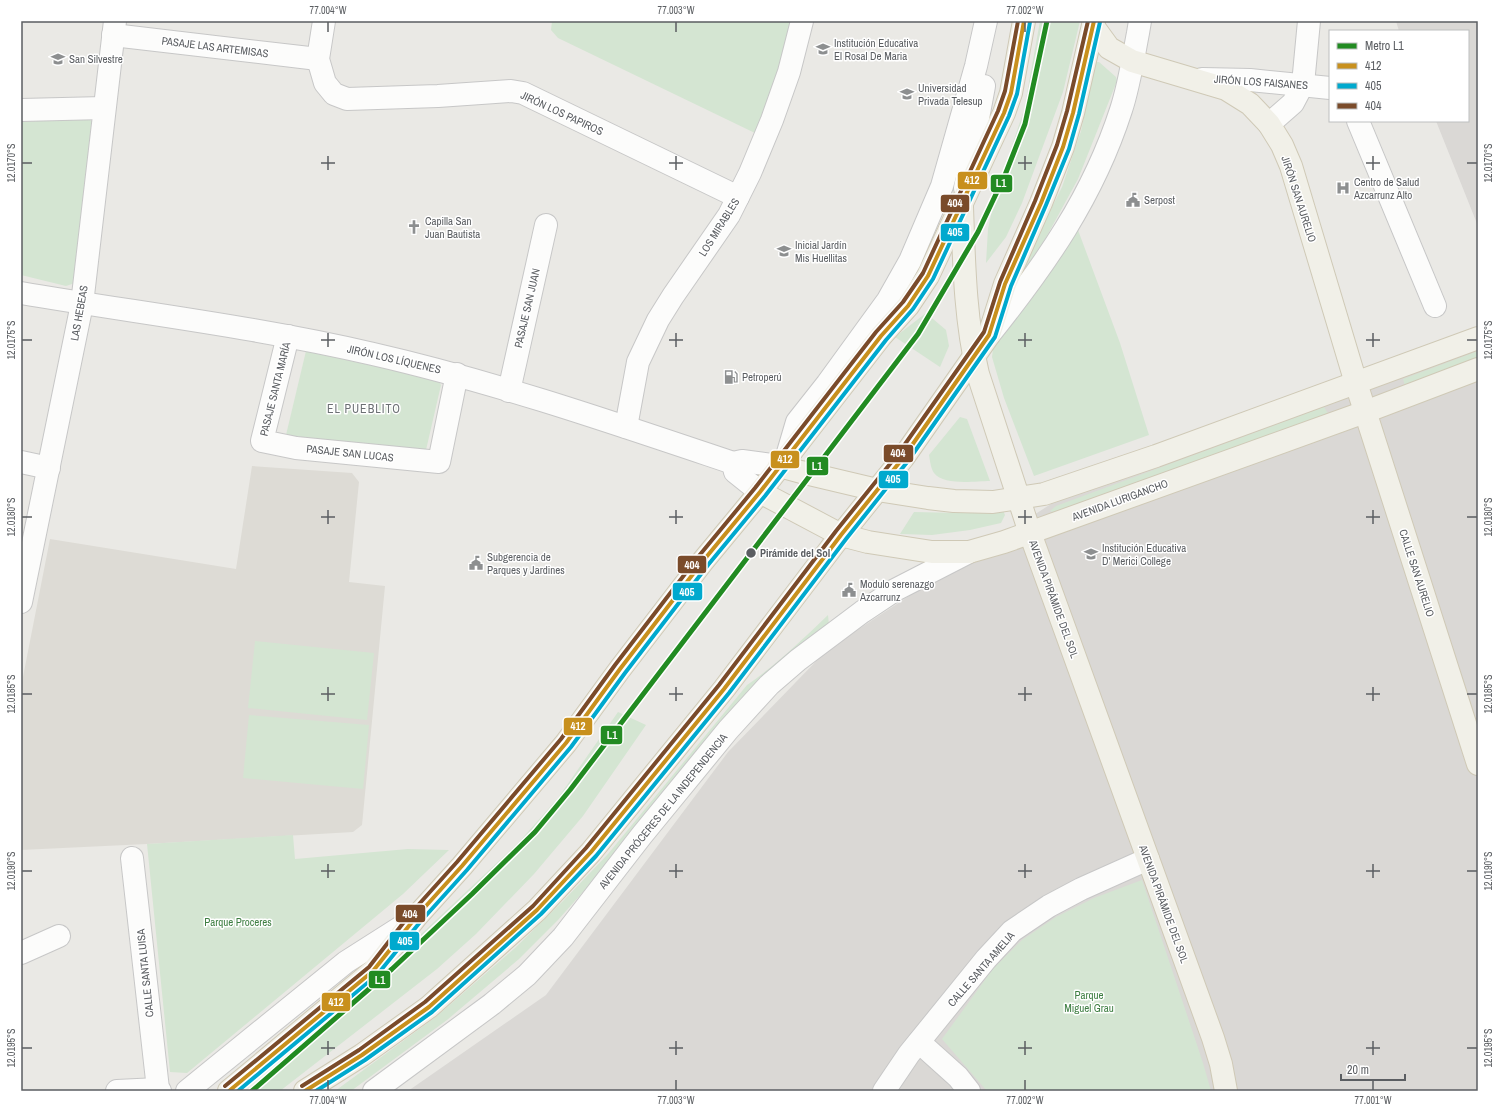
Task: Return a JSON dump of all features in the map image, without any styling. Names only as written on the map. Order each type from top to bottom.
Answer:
[{"type":"main road","points":[[229,1091],[373,971],[416,917],[462,866],[557,754],[703,560],[760,492],[881,336],[908,306],[928,276],[1008,103],[1024,21]]},
{"type":"main road","points":[[305,1091],[362,1055],[428,1006],[537,910],[591,852],[724,689],[841,535],[903,458],[990,335],[1008,278],[1063,148],[1073,114],[1094,23]]},
{"type":"main road","name":"JIRÓN SAN AURELIO","points":[[1094,23],[1109,48],[1132,61],[1226,89],[1250,104],[1269,124],[1282,145],[1290,166],[1356,383]]},
{"type":"main road","name":"AVENIDA PIRÁMIDE DEL SOL","points":[[962,204],[965,285],[974,358],[978,374],[1030,533],[1213,1038],[1221,1064],[1226,1091]]},
{"type":"main road","points":[[783,461],[801,472],[877,490],[954,501],[993,502],[1018,499],[1044,494],[1156,456],[1478,338]]},
{"type":"main road","name":"AVENIDA LURIGANCHO","points":[[760,492],[841,535],[912,550],[932,552],[969,552],[1030,533],[1366,412],[1478,369]]},
{"type":"main road","name":"CALLE SAN AURELIO","points":[[1356,383],[1474,737],[1478,764]]},
{"type":"street","points":[[318,59],[324,21]]},
{"type":"street","name":"LOS MIRABLES","points":[[626,427],[638,362],[654,328],[673,296],[728,215],[750,173],[772,120],[789,72],[802,21]]},
{"type":"street","points":[[783,461],[797,422],[827,384],[888,300],[910,262],[942,186],[988,21]]},
{"type":"street","name":"AVENIDA PIRÁMIDE DEL SOL","points":[[962,204],[986,70],[988,21]]},
{"type":"street","points":[[990,335],[1027,288],[1056,245],[1075,214],[1094,178],[1121,110],[1140,21]]},
{"type":"street","points":[[1269,124],[1293,103],[1303,84],[1309,21]]},
{"type":"street","name":"PASAJE LAS ARTEMISAS","points":[[114,28],[318,59]]},
{"type":"street","name":"LAS HEBEAS","points":[[21,598],[82,304],[114,28]]},
{"type":"street","name":"JIRÓN LOS PAPIROS","points":[[318,59],[325,83],[334,94],[347,99],[438,96],[511,91],[523,93],[738,197]]},
{"type":"street","name":"JIRÓN LOS FAISANES","points":[[1191,78],[1250,80],[1303,84],[1329,88]]},
{"type":"street","points":[[21,110],[104,108]]},
{"type":"street","points":[[1358,122],[1436,306]]},
{"type":"street","name":"PASAJE SAN JUAN","points":[[509,391],[546,225]]},
{"type":"street","name":"JIRÓN LOS LÍQUENES","points":[[21,293],[288,336],[372,354],[457,374],[626,427],[733,463],[742,461],[783,461]]},
{"type":"street","name":"PASAJE SANTA MARÍA","points":[[262,441],[288,336]]},
{"type":"street","name":"PASAJE SAN LUCAS","points":[[262,441],[296,448],[439,462],[457,374]]},
{"type":"street","points":[[21,462],[49,468]]},
{"type":"street","points":[[733,463],[736,472],[760,492]]},
{"type":"street","name":"AVENIDA PRÓCERES DE LA INDEPENDENCIA","points":[[374,1091],[492,1004],[527,975],[563,937],[637,840],[728,730],[769,686],[798,660],[868,608],[895,590],[969,552]]},
{"type":"street","name":"CALLE SANTA LUISA","points":[[132,858],[159,1090]]},
{"type":"street","name":"CALLE SANTA AMELIA","points":[[884,1091],[919,1042],[986,960],[1012,931],[1049,906],[1081,889],[1148,859]]},
{"type":"street","points":[[187,1091],[346,962],[416,917]]},
{"type":"street","points":[[21,953],[59,936]]},
{"type":"street","points":[[919,1042],[958,1077],[969,1091]]},
{"type":"street","points":[[116,1091],[159,1090]]},
{"type":"shaded area","points":[[1396,21],[1478,21],[1478,226],[1436,122],[1469,122],[1469,30],[1399,30]]},
{"type":"shaded area","points":[[1478,346],[1478,1091],[408,1091],[546,995],[728,752],[827,650],[1068,493]]},
{"type":"shaded area","points":[[252,466],[352,473],[359,482],[349,582],[385,586],[362,825],[353,832],[21,850],[21,687],[50,539],[236,569]]},
{"type":"green space","points":[[552,21],[792,21],[777,77],[757,134],[558,38],[551,30]]},
{"type":"green space","points":[[1040,21],[1080,21],[1063,92],[1022,203],[1006,237],[986,263],[988,229],[995,196],[1024,110]]},
{"type":"green space","points":[[1096,62],[1099,62],[1116,77],[1117,81],[1078,179],[1037,254],[1018,282],[1026,259],[1062,187],[1081,131]]},
{"type":"green space","points":[[87,118],[93,122],[75,283],[66,286],[21,275],[21,122]]},
{"type":"green space","points":[[1078,230],[1120,343],[1149,435],[1034,476],[1004,398],[992,357],[993,349],[1045,279]]},
{"type":"green space","points":[[926,313],[946,330],[949,346],[940,367],[895,337]]},
{"type":"green space","points":[[306,351],[438,380],[441,385],[426,450],[290,439],[286,435]]},
{"type":"green space","points":[[1478,351],[1478,359],[1405,386],[1403,379]]},
{"type":"green space","points":[[1324,407],[1329,415],[1057,513],[1050,511],[1056,506]]},
{"type":"green space","points":[[960,417],[967,419],[990,481],[960,482],[945,480],[933,471],[929,455]]},
{"type":"green space","points":[[1002,508],[1005,515],[1001,523],[970,530],[932,535],[900,534],[914,512],[961,513]]},
{"type":"green space","points":[[828,615],[829,625],[631,838],[558,920],[519,959],[447,1020],[351,1091],[335,1091],[437,1016],[515,948],[608,854],[747,685],[779,661]]},
{"type":"green space","points":[[255,641],[374,653],[367,720],[248,708]]},
{"type":"green space","points":[[618,712],[646,725],[583,816],[534,874],[476,934],[437,969],[280,1091],[244,1091],[418,937],[519,842],[558,798]]},
{"type":"green space","points":[[249,715],[369,725],[363,789],[243,778]]},
{"type":"green space","name":"Parque Proceres","points":[[293,835],[295,859],[408,849],[449,850],[403,894],[187,1073],[170,1072],[147,844]]},
{"type":"green space","name":"Parque Miguel Grau","points":[[1142,880],[1211,1091],[987,1091],[942,1039],[993,969],[1022,940],[1056,917],[1094,898]]},
{"type":"metro line","name":"L1","points":[[252,1091],[392,969],[535,832],[570,790],[918,334],[978,232],[1005,175],[1025,124],[1047,21]]},
{"type":"transit line","name":"404","points":[[225,1086],[369,967],[411,913],[457,862],[561,739],[615,665],[698,557],[755,488],[876,332],[903,302],[923,273],[998,111],[1005,91],[1018,21]]},
{"type":"transit line","name":"412","points":[[229,1091],[373,971],[416,917],[462,866],[566,743],[620,669],[703,561],[760,492],[881,336],[908,306],[928,276],[1004,113],[1011,93],[1024,21]]},
{"type":"transit line","name":"404","points":[[302,1086],[359,1050],[425,1002],[533,906],[586,848],[719,685],[836,531],[898,454],[984,332],[1000,282],[1057,145],[1067,111],[1088,21]]},
{"type":"transit line","name":"412","points":[[305,1091],[362,1055],[429,1007],[537,910],[591,852],[724,689],[841,535],[903,458],[989,335],[1005,284],[1041,203],[1063,147],[1073,113],[1094,21]]},
{"type":"transit line","name":"405","points":[[238,1091],[377,975],[421,921],[467,870],[571,747],[625,673],[708,565],[765,496],[886,340],[913,309],[933,279],[1009,116],[1017,94],[1030,22]]},
{"type":"transit line","name":"405","points":[[316,1091],[365,1060],[432,1012],[541,914],[596,856],[729,693],[846,539],[908,461],[995,337],[1011,286],[1069,149],[1079,114],[1100,22]]},
{"type":"place","name":"Institución Educativa El Rosal De Maria","points":[[823,49]]},
{"type":"place","name":"San Silvestre","points":[[58,59]]},
{"type":"place","name":"Universidad Privada Telesup","points":[[907,94]]},
{"type":"place","name":"Centro de Salud Azcarrunz Alto","points":[[1343,188]]},
{"type":"place","name":"Serpost","points":[[1133,200]]},
{"type":"place","name":"Capilla San Juan Bautista","points":[[414,227]]},
{"type":"place","name":"Inicial Jardín Mis Huellitas","points":[[784,251]]},
{"type":"place","name":"Petroperú","points":[[731,377]]},
{"type":"place","name":"Pirámide del Sol","points":[[751,553]]},
{"type":"place","name":"Institución Educativa D' Merici College","points":[[1091,554]]},
{"type":"place","name":"Subgerencia de Parques y Jardines","points":[[476,563]]},
{"type":"place","name":"Modulo serenazgo Azcarrunz","points":[[849,590]]},
{"type":"district","name":"EL PUEBLITO","points":[[364,409]]}]
